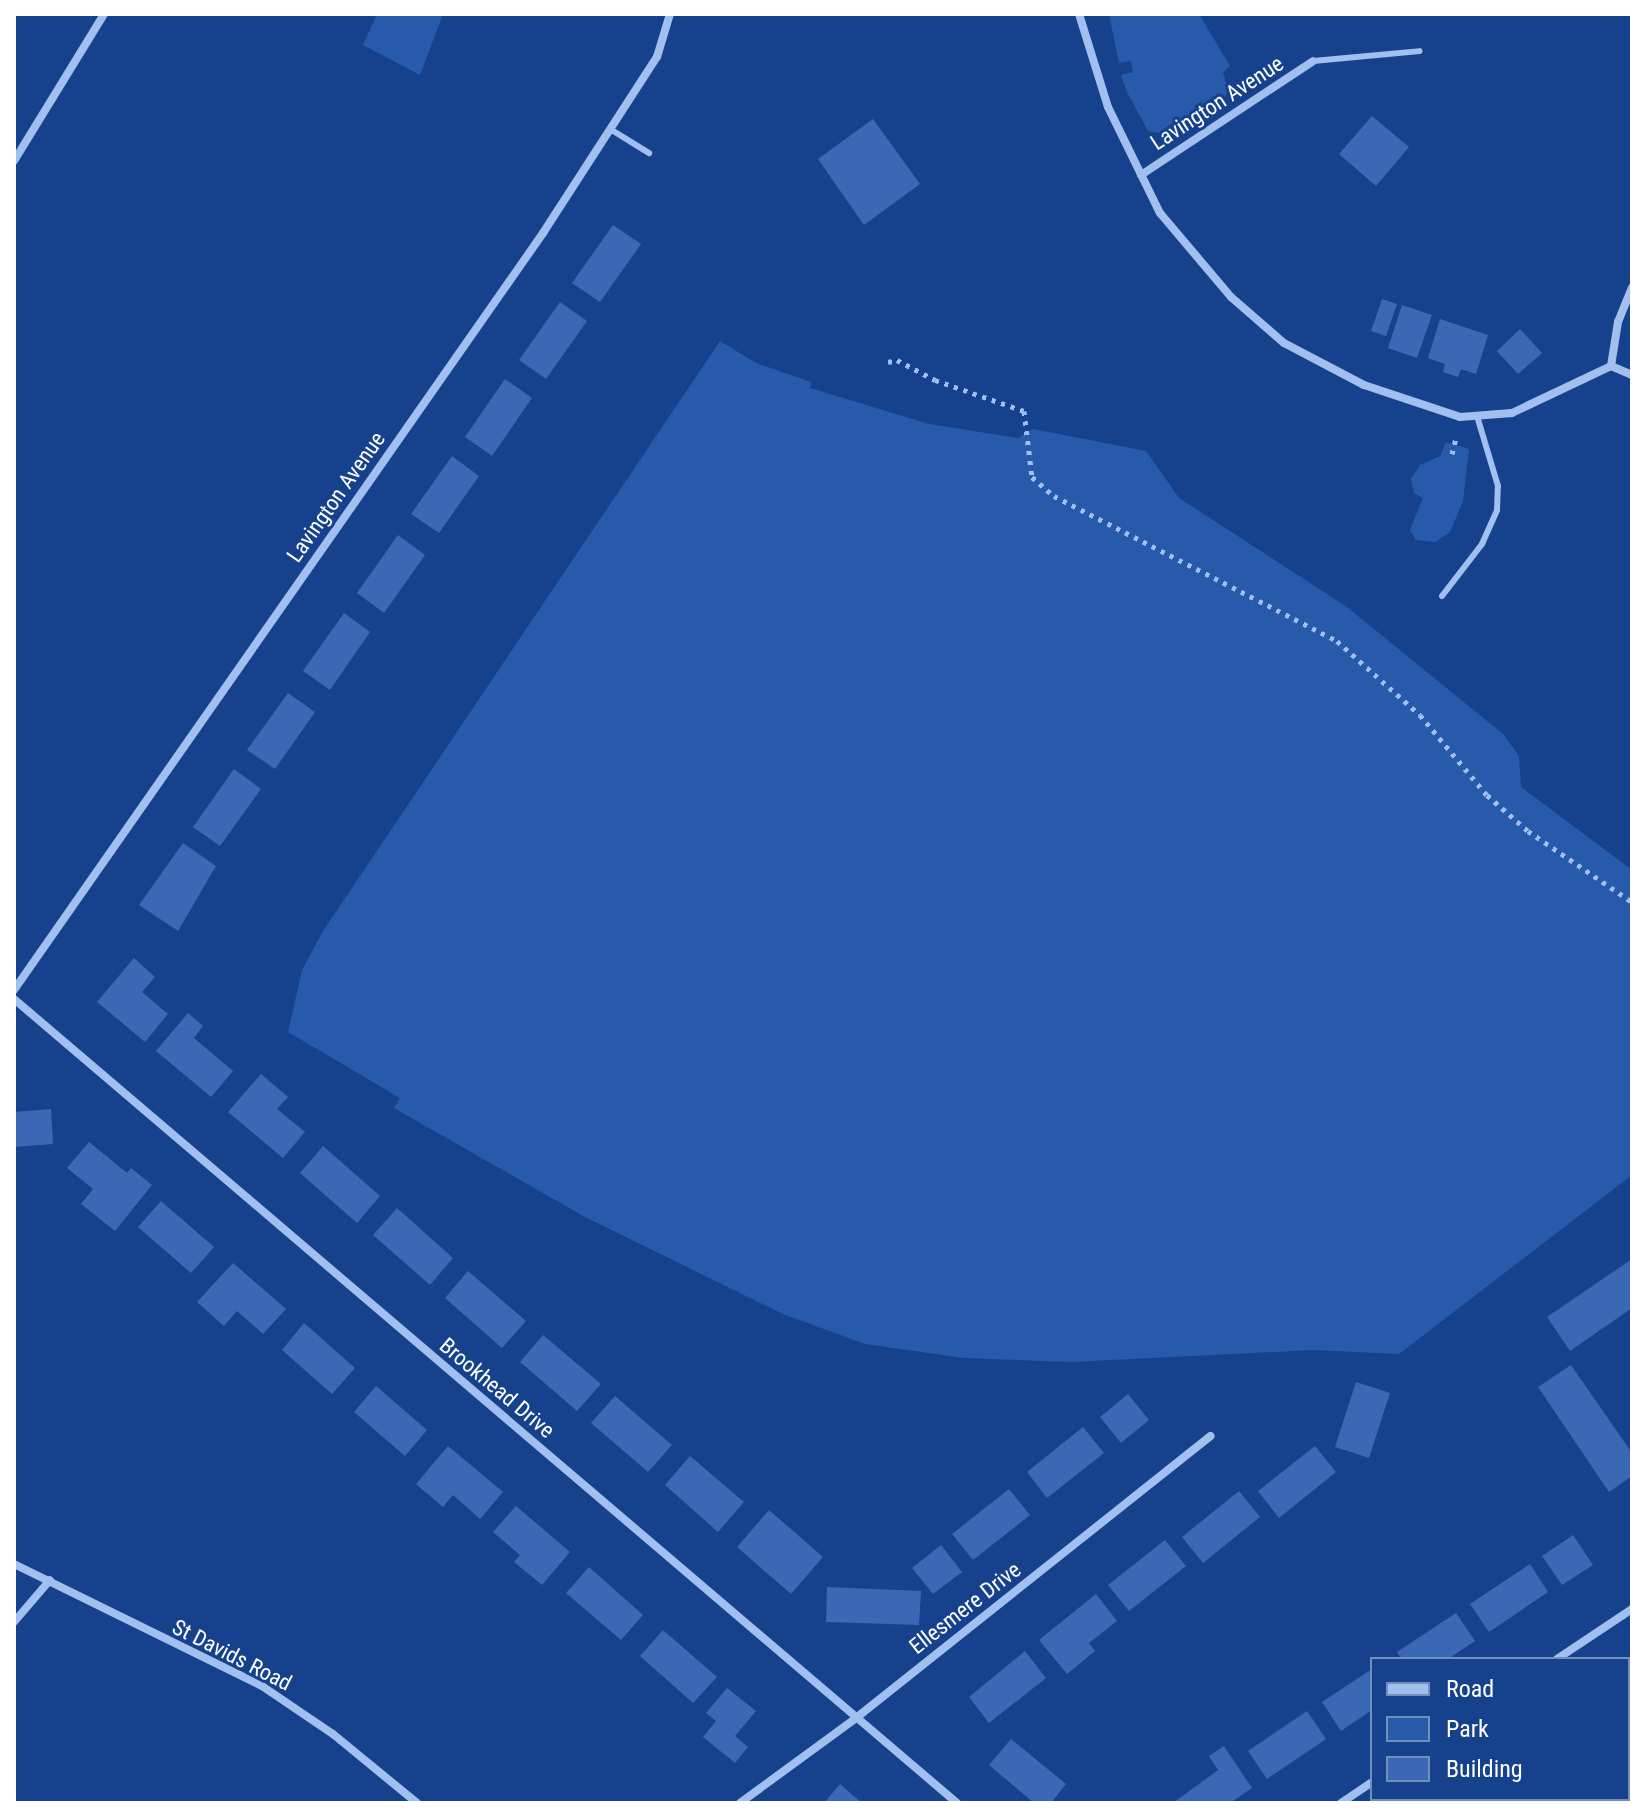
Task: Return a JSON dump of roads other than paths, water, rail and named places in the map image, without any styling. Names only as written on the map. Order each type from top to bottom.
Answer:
[{"type":"street","points":[[14,161],[104,14]]},
{"type":"street","name":"Lavington Avenue","points":[[14,990],[534,246],[657,57],[670,14]]},
{"type":"street","name":"Lavington Avenue","points":[[1079,14],[1091,39],[1108,107],[1141,175],[1186,249],[1284,343],[1364,385],[1460,417],[1512,413],[1611,366]]},
{"type":"street","name":"Lavington Avenue","points":[[1141,175],[1313,61]]},
{"type":"street","points":[[1632,288],[1618,322],[1611,366],[1632,375]]},
{"type":"street","name":"Brookhead Drive","points":[[14,999],[957,1803]]},
{"type":"street","name":"Ellesmere Drive","points":[[740,1803],[856,1718],[1211,1436]]},
{"type":"street","name":"St Davids Road","points":[[14,1564],[262,1686],[333,1734],[417,1803]]},
{"type":"street","points":[[14,1622],[50,1580]]},
{"type":"street","points":[[1560,1657],[1632,1609]]},
{"type":"street","points":[[1341,1803],[1370,1783]]},
{"type":"lane","points":[[1313,61],[1420,51]]},
{"type":"lane","points":[[610,129],[649,153]]},
{"type":"lane","points":[[1442,596],[1482,544],[1497,510],[1498,486],[1477,416]]}]
